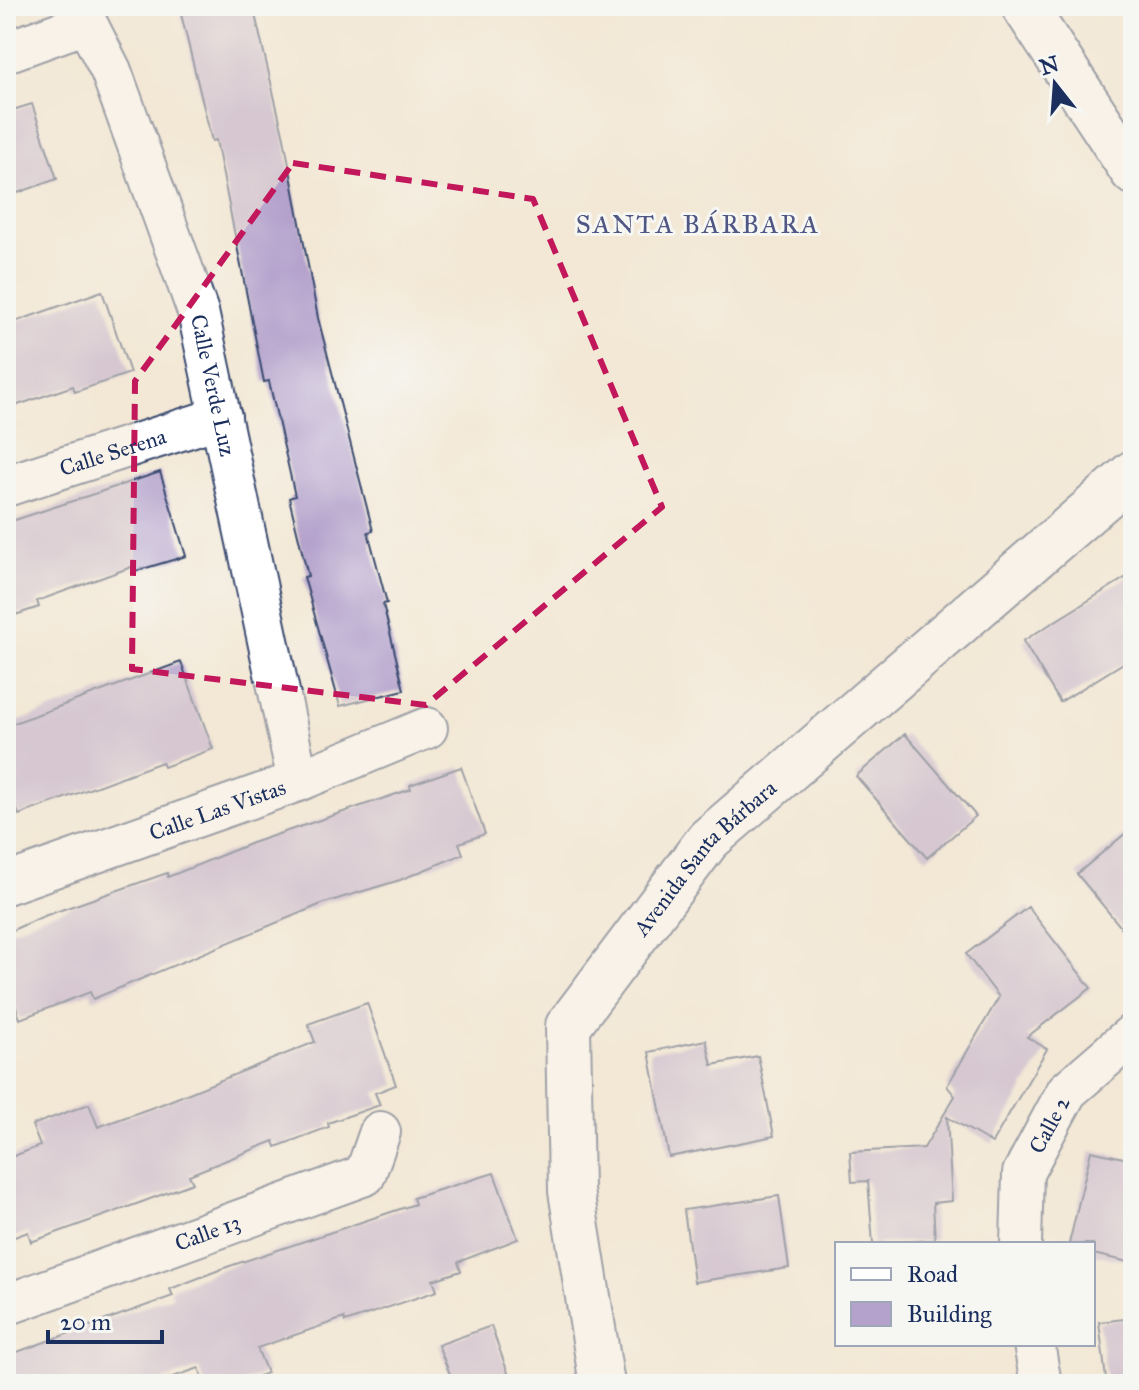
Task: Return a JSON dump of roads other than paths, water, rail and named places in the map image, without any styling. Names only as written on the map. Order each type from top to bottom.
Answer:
[{"type":"street","points":[[1024,6],[1133,172]]},
{"type":"street","points":[[6,52],[82,14]]},
{"type":"street","name":"Calle Verde Luz","points":[[82,14],[111,71],[198,312],[298,781]]},
{"type":"street","name":"Calle Serena","points":[[6,486],[221,417]]},
{"type":"street","name":"Avenida Santa Bárbara","points":[[602,1384],[571,1191],[568,1026],[708,840],[1133,473]]},
{"type":"street","name":"Calle Las Vistas","points":[[6,884],[298,781],[427,728]]},
{"type":"street","name":"Calle 2","points":[[1021,1242],[1023,1173],[1067,1091],[1133,1034]]},
{"type":"street","name":"Calle 13","points":[[6,1305],[365,1175],[380,1132]]},
{"type":"street","points":[[1034,1346],[1041,1384]]},
{"type":"district","name":"SANTA BÁRBARA","points":[[698,224]]}]
